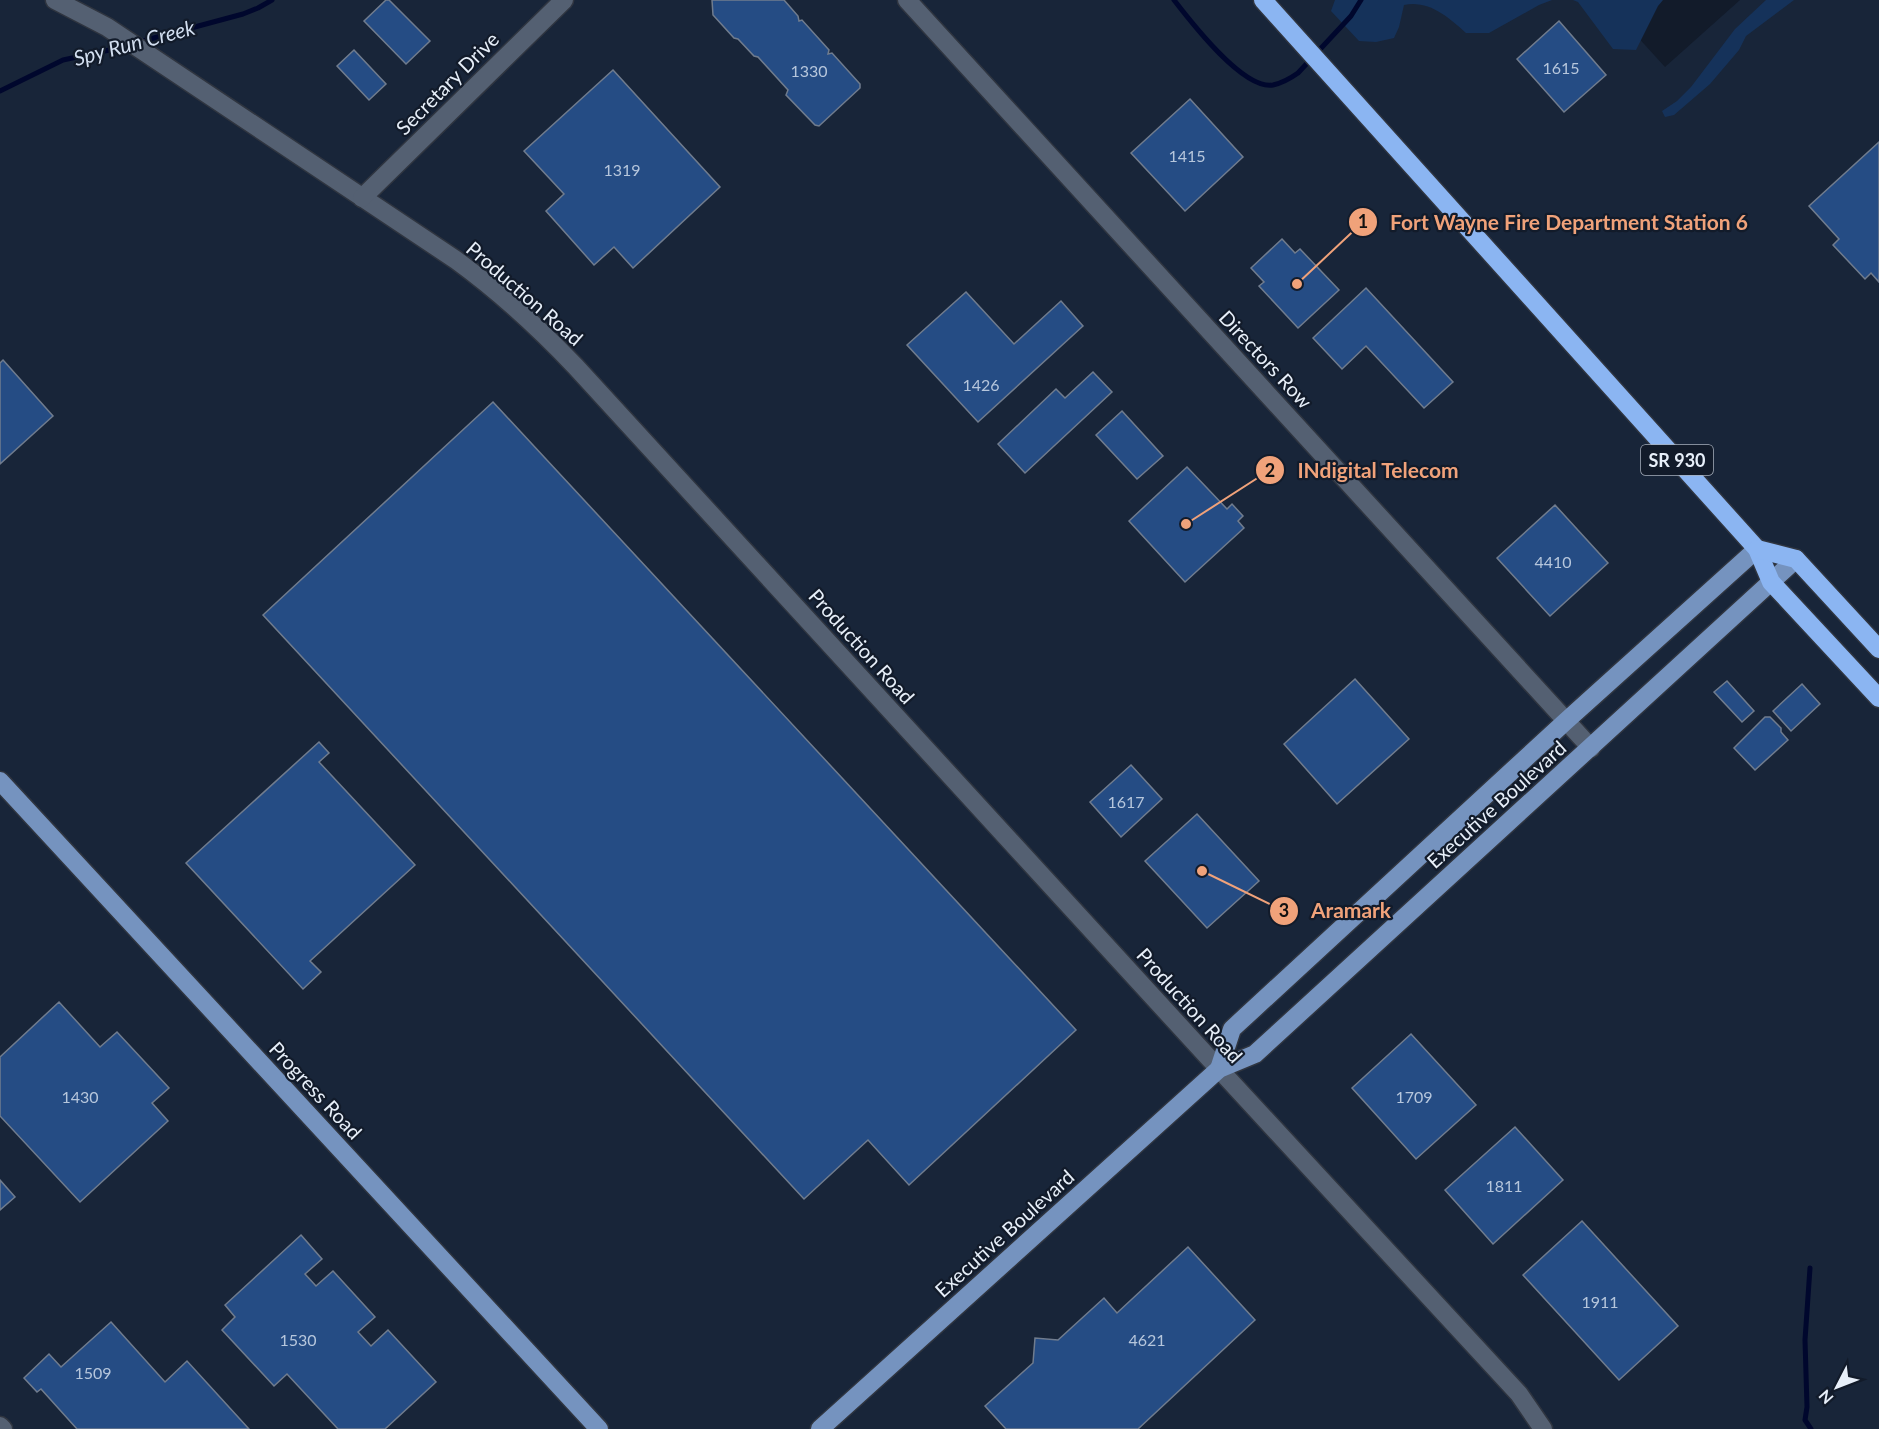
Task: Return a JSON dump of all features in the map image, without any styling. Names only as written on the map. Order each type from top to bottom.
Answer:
[{"type":"highway","name":"SR 930","points":[[1263,0],[1757,549],[1771,582],[1879,698]]},
{"type":"highway","points":[[1757,549],[1796,559],[1879,649]]},
{"type":"main road","name":"Executive Boulevard","points":[[1219,1069],[1232,1029],[1566,721],[1757,549]]},
{"type":"main road","name":"Executive Boulevard","points":[[820,1429],[1219,1069],[1255,1054],[1796,559]]},
{"type":"main road","name":"Progress Road","points":[[0,782],[599,1429]]},
{"type":"street","name":"Production Road","points":[[56,0],[107,27],[362,198],[485,282],[538,328],[1519,1394],[1543,1429]]},
{"type":"street","name":"Secretary Drive","points":[[362,198],[564,0]]},
{"type":"street","name":"Directors Row","points":[[907,0],[1592,748]]},
{"type":"street","points":[[0,1426],[3,1429]]},
{"type":"shaded area","points":[[0,0],[1604,0],[1665,67],[1740,0],[1879,0],[1879,1429],[0,1429]]},
{"type":"shaded area","points":[[1335,0],[1552,0],[1489,33],[1466,33],[1430,7],[1404,5],[1394,38],[1376,42],[1359,41],[1331,11]]},
{"type":"shaded area","points":[[1573,0],[1663,0],[1636,50],[1613,49],[1578,2]]},
{"type":"shaded area","points":[[1766,0],[1794,0],[1746,36],[1739,50],[1710,84],[1674,115],[1665,117],[1662,111],[1677,101],[1691,87],[1735,29]]},
{"type":"building","points":[[386,0],[389,0],[430,41],[406,64],[364,21]]},
{"type":"building","points":[[712,0],[784,0],[798,16],[799,21],[802,20],[829,50],[828,54],[832,53],[860,84],[860,88],[819,126],[815,125],[786,95],[788,90],[758,57],[734,38],[713,15]]},
{"type":"building","points":[[1559,21],[1606,75],[1564,112],[1517,59]]},
{"type":"building","points":[[354,50],[386,84],[369,100],[337,66]]},
{"type":"building","points":[[613,70],[720,187],[633,268],[614,247],[594,265],[546,211],[564,194],[524,151]]},
{"type":"building","points":[[1190,99],[1243,157],[1185,211],[1131,153]]},
{"type":"building","points":[[1879,142],[1879,282],[1871,273],[1865,279],[1833,245],[1839,239],[1809,206]]},
{"type":"building","points":[[1282,239],[1295,253],[1300,249],[1339,290],[1298,328],[1259,286],[1264,282],[1251,268]]},
{"type":"building","points":[[1366,288],[1453,382],[1424,408],[1366,346],[1342,369],[1313,338]]},
{"type":"building","points":[[966,292],[1014,344],[1061,301],[1083,326],[978,422],[907,345]]},
{"type":"building","points":[[3,360],[53,416],[0,464],[0,363]]},
{"type":"building","points":[[1093,372],[1112,392],[1025,473],[998,444],[1056,389],[1065,398]]},
{"type":"building","points":[[493,402],[1076,1030],[909,1185],[868,1140],[804,1199],[263,615]]},
{"type":"building","points":[[1122,411],[1163,456],[1137,479],[1096,435]]},
{"type":"building","points":[[1187,467],[1227,509],[1232,504],[1243,516],[1238,521],[1244,528],[1185,582],[1129,521]]},
{"type":"building","points":[[1555,505],[1608,563],[1550,616],[1497,558]]},
{"type":"building","points":[[1355,679],[1409,739],[1337,804],[1284,744]]},
{"type":"building","points":[[1727,681],[1754,711],[1742,722],[1714,692]]},
{"type":"building","points":[[1802,684],[1820,704],[1791,731],[1773,711]]},
{"type":"building","points":[[1765,717],[1770,717],[1781,728],[1781,732],[1788,740],[1755,770],[1734,748]]},
{"type":"building","points":[[319,742],[329,753],[319,762],[415,865],[310,961],[321,972],[303,989],[186,863]]},
{"type":"building","points":[[1131,765],[1162,799],[1121,837],[1090,802]]},
{"type":"building","points":[[1197,814],[1259,881],[1207,928],[1145,861]]},
{"type":"building","points":[[59,1002],[100,1047],[117,1032],[169,1088],[152,1103],[168,1121],[80,1202],[0,1116],[0,1057]]},
{"type":"building","points":[[1411,1034],[1476,1105],[1416,1159],[1352,1088]]},
{"type":"building","points":[[1515,1127],[1563,1180],[1493,1244],[1445,1190]]},
{"type":"building","points":[[0,1180],[15,1197],[0,1210]]},
{"type":"building","points":[[1582,1221],[1678,1326],[1619,1380],[1523,1275]]},
{"type":"building","points":[[301,1235],[322,1259],[305,1274],[316,1286],[333,1271],[375,1317],[358,1332],[371,1346],[388,1330],[436,1382],[385,1429],[338,1429],[287,1374],[274,1386],[222,1330],[235,1317],[225,1305]]},
{"type":"building","points":[[1188,1247],[1255,1320],[1138,1429],[1006,1429],[985,1406],[1033,1363],[1035,1338],[1058,1340],[1104,1298],[1117,1313]]},
{"type":"building","points":[[111,1322],[165,1382],[187,1361],[249,1429],[77,1429],[41,1389],[37,1392],[24,1378],[49,1354],[61,1367]]},
{"type":"waterway","name":"Spy Run Creek","points":[[139,42],[243,14],[272,0]]},
{"type":"waterway","name":"Spy Run Creek","points":[[1174,0],[1205,38],[1233,66],[1261,84],[1273,85],[1298,73],[1351,16],[1361,0]]},
{"type":"waterway","name":"Spy Run Creek","points":[[0,91],[63,60],[128,46]]},
{"type":"waterway","points":[[1810,1268],[1805,1340],[1807,1407],[1805,1420],[1811,1429]]},
{"type":"place","name":"Fort Wayne Fire Department Station 6","points":[[1297,284]]},
{"type":"place","name":"INdigital Telecom","points":[[1186,524]]},
{"type":"place","name":"Aramark","points":[[1202,871]]}]
